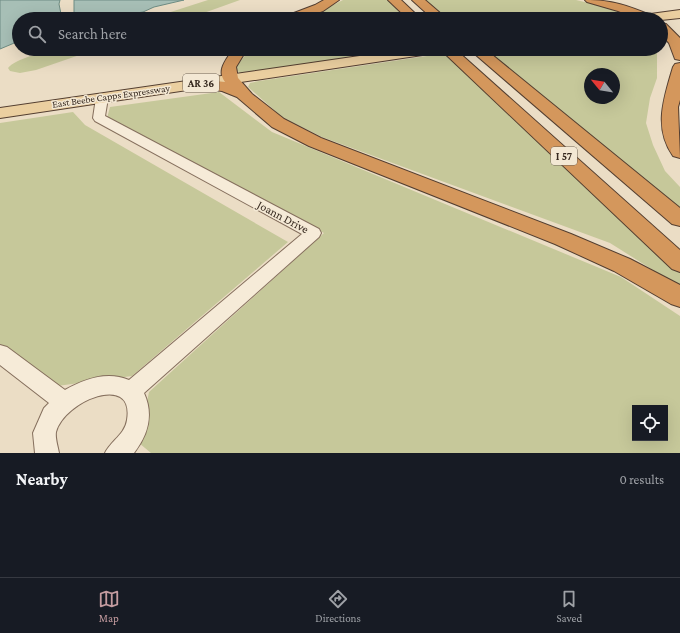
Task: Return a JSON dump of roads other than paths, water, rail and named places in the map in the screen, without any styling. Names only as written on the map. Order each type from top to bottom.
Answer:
[{"type":"highway","points":[[308,12],[333,0]]},
{"type":"highway","points":[[394,0],[407,12]]},
{"type":"highway","points":[[418,0],[433,12]]},
{"type":"highway","points":[[591,0],[622,8],[631,12]]},
{"type":"highway","points":[[668,34],[676,42],[680,56]]},
{"type":"highway","points":[[197,84],[225,87],[233,80],[238,56]]},
{"type":"highway","name":"I 57","points":[[455,56],[680,264]]},
{"type":"highway","name":"I 57","points":[[484,56],[680,219]]},
{"type":"highway","points":[[680,67],[670,107],[672,133],[680,152]]},
{"type":"highway","points":[[197,84],[223,73],[233,80],[278,123],[315,142],[563,239],[622,265],[680,297]]},
{"type":"main road","points":[[668,16],[680,14]]},
{"type":"main road","name":"AR 36","points":[[233,80],[389,56]]},
{"type":"main road","name":"East Beebe Capps Expressway","points":[[0,113],[197,84]]},
{"type":"street","name":"Joann Drive","points":[[102,98],[99,118],[313,233],[130,392]]},
{"type":"street","points":[[0,352],[65,402]]},
{"type":"street","points":[[47,453],[44,446],[45,432],[51,417],[65,402],[82,390],[103,384],[116,385],[127,389],[135,397],[139,408],[139,420],[134,434],[124,451]]}]
